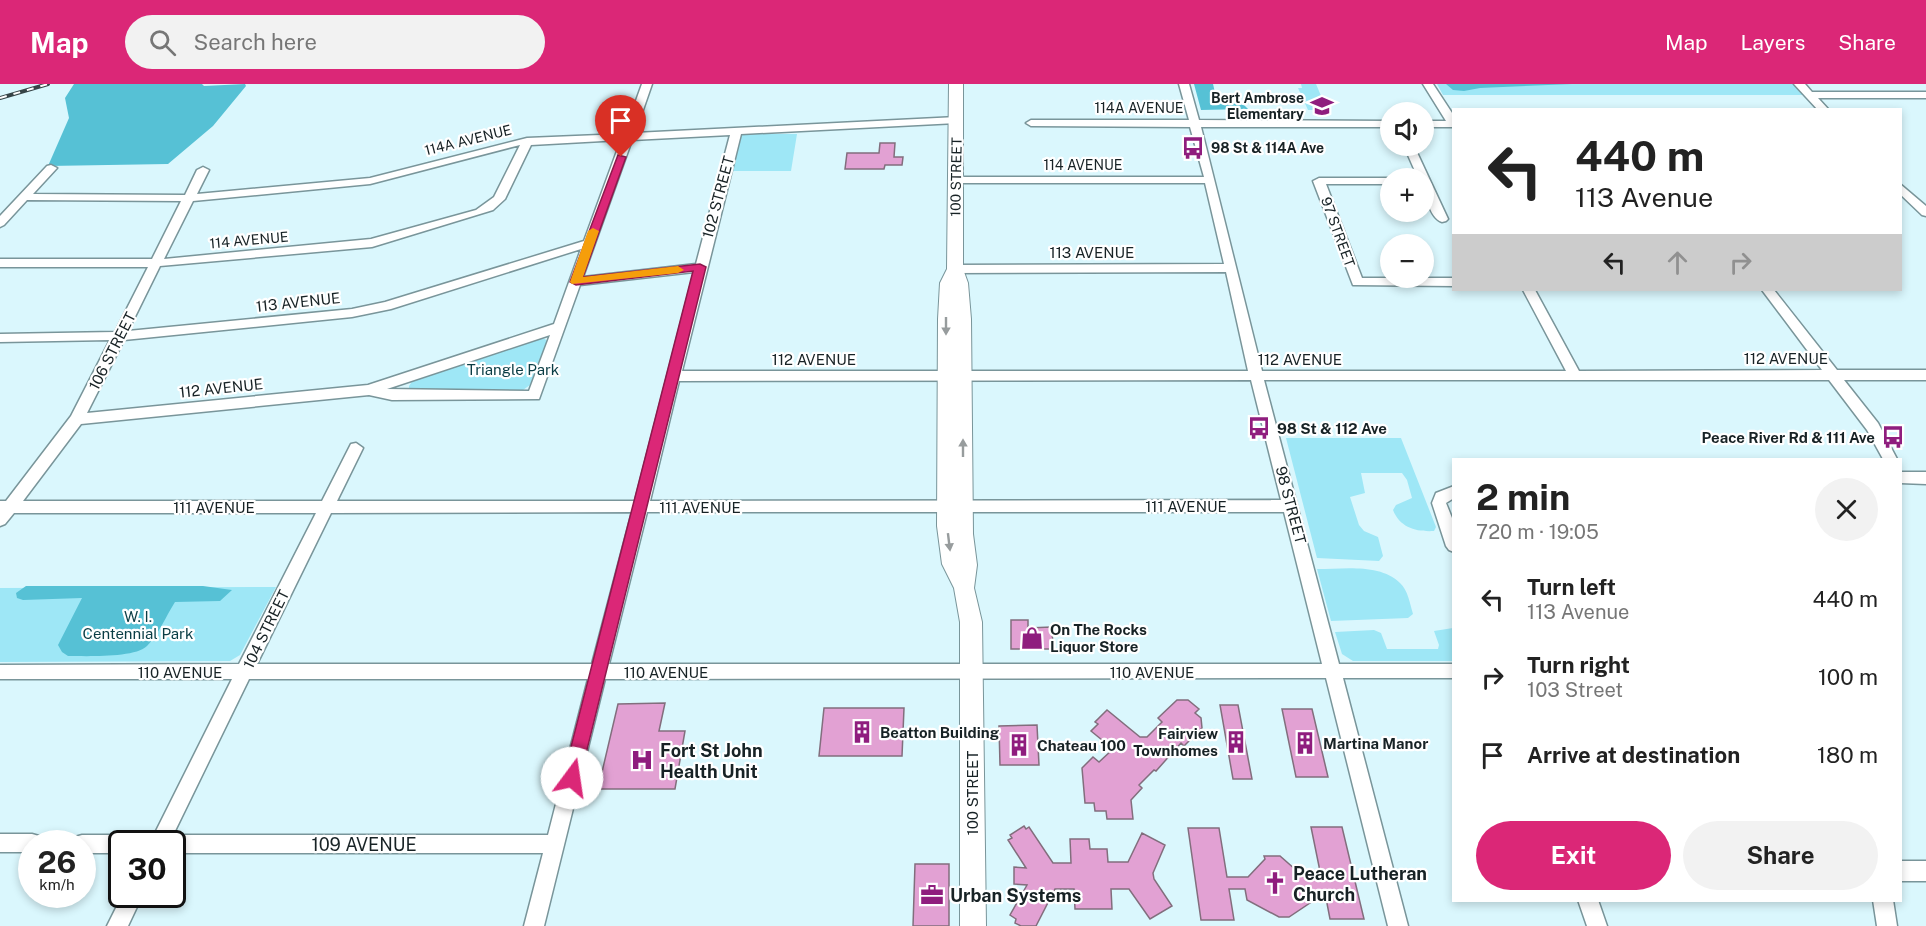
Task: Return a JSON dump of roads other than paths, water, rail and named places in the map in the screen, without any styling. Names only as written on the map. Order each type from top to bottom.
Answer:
[{"type":"main road","name":"100 STREET","points":[[956,84],[955,269],[948,283],[954,376],[955,507],[963,534],[967,565],[964,588],[970,622],[973,926]]},
{"type":"street","points":[[559,327],[647,84]]},
{"type":"street","name":"98 STREET","points":[[1184,84],[1210,180],[1256,375],[1398,926]]},
{"type":"street","points":[[1428,84],[1452,122]]},
{"type":"street","points":[[1799,84],[1822,108]]},
{"type":"street","points":[[1810,95],[1924,97]]},
{"type":"street","name":"114A AVENUE","points":[[24,197],[189,198],[360,183],[527,141],[957,120]]},
{"type":"street","name":"114A AVENUE","points":[[1031,123],[1380,124]]},
{"type":"street","points":[[1434,124],[1452,124]]},
{"type":"street","name":"102 STREET","points":[[534,926],[736,131]]},
{"type":"street","name":"114 AVENUE","points":[[0,263],[157,263],[372,243],[480,212],[494,205],[527,141]]},
{"type":"street","points":[[0,223],[51,168]]},
{"type":"street","name":"106 STREET","points":[[0,520],[5,507],[76,419],[203,170]]},
{"type":"street","name":"114 AVENUE","points":[[956,180],[1210,180]]},
{"type":"street","name":"97 STREET","points":[[1380,181],[1319,181],[1357,282],[1452,282]]},
{"type":"street","points":[[1902,189],[1926,213]]},
{"type":"street","points":[[1434,202],[1442,219]]},
{"type":"street","name":"113 AVENUE","points":[[5,338],[120,336],[370,310],[589,243]]},
{"type":"street","points":[[576,282],[700,267]]},
{"type":"street","name":"113 AVENUE","points":[[955,269],[1229,268]]},
{"type":"street","points":[[1530,291],[1575,375]]},
{"type":"street","points":[[1769,291],[1873,427],[1889,458]]},
{"type":"street","name":"112 AVENUE","points":[[369,390],[392,395],[534,396],[559,327]]},
{"type":"street","name":"112 AVENUE","points":[[76,419],[369,390],[559,327]]},
{"type":"street","points":[[0,348],[5,338]]},
{"type":"street","name":"112 AVENUE","points":[[673,376],[1926,375]]},
{"type":"street","name":"104 STREET","points":[[165,830],[356,448]]},
{"type":"street","points":[[1902,477],[1926,478]]},
{"type":"street","points":[[1447,494],[1440,510],[1452,541]]},
{"type":"street","name":"111 AVENUE","points":[[5,507],[1291,506]]},
{"type":"street","name":"110 AVENUE","points":[[0,672],[1452,671]]},
{"type":"street","points":[[0,843],[18,843]]},
{"type":"street","name":"109 AVENUE","points":[[186,844],[555,844]]},
{"type":"street","points":[[1902,871],[1926,871]]},
{"type":"street","points":[[1589,902],[1598,926]]},
{"type":"street","points":[[1883,902],[1887,926]]},
{"type":"street","points":[[117,926],[126,908]]},
{"type":"railway","points":[[0,98],[48,84]]},
{"type":"place","name":"Bert Ambrose Elementary","points":[[1322,106]]},
{"type":"place","name":"98 St & 114A Ave","points":[[1193,148]]},
{"type":"place","name":"98 St & 112 Ave","points":[[1259,428]]},
{"type":"place","name":"Peace River Rd & 111 Ave","points":[[1893,437]]},
{"type":"place","name":"On The Rocks Liquor Store","points":[[1032,638]]},
{"type":"place","name":"Beatton Building","points":[[862,732]]},
{"type":"place","name":"Fairview Townhomes","points":[[1236,742]]},
{"type":"place","name":"Martina Manor","points":[[1305,743]]},
{"type":"place","name":"Chateau 100","points":[[1019,745]]},
{"type":"place","name":"Fort St John Health Unit","points":[[642,760]]},
{"type":"place","name":"Peace Lutheran Church","points":[[1275,883]]},
{"type":"place","name":"Urban Systems","points":[[932,895]]},
{"type":"park label","name":"Triangle Park","points":[[513,369]]},
{"type":"park label","name":"W. I. Centennial Park","points":[[138,624]]}]
